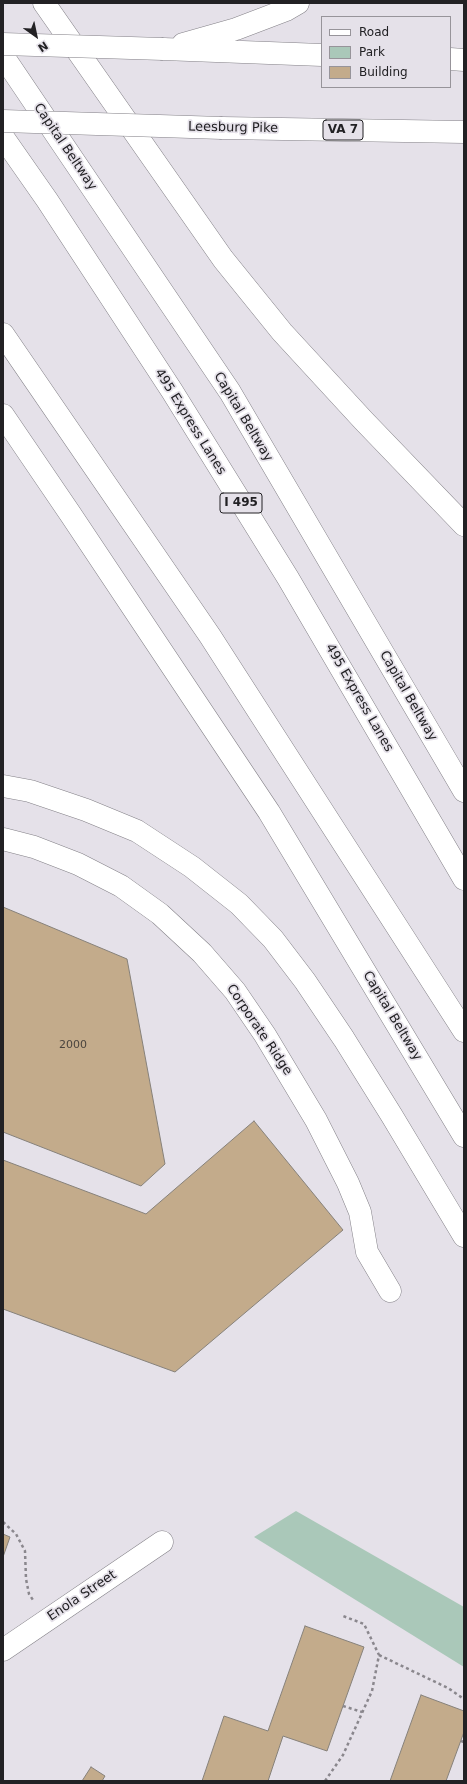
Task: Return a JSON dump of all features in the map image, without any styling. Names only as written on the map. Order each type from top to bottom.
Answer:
[{"type":"main road","points":[[44,3],[223,259],[282,332],[363,420],[464,525]]},
{"type":"main road","points":[[164,49],[236,28],[286,10],[298,3]]},
{"type":"main road","points":[[3,44],[321,55]]},
{"type":"main road","name":"Capital Beltway","points":[[3,56],[230,392],[464,791]]},
{"type":"main road","points":[[451,59],[464,60]]},
{"type":"main road","name":"Leesburg Pike","points":[[3,121],[222,128],[464,132]]},
{"type":"main road","name":"495 Express Lanes","points":[[3,137],[47,200],[172,391],[271,551],[464,879]]},
{"type":"main road","points":[[3,334],[210,636],[464,1031]]},
{"type":"main road","name":"Capital Beltway","points":[[3,415],[269,812],[464,1136]]},
{"type":"main road","points":[[434,493],[464,518]]},
{"type":"main road","points":[[3,786],[30,791],[86,810],[137,831],[192,867],[239,904],[273,939],[305,981],[388,1109],[464,1236]]},
{"type":"main road","name":"Corporate Ridge","points":[[3,840],[34,847],[78,864],[121,886],[160,914],[202,953],[236,991],[265,1035],[316,1120],[348,1183],[360,1212],[367,1252],[390,1291]]},
{"type":"main road","name":"Enola Street","points":[[3,1650],[162,1542]]},
{"type":"path","points":[[3,1522],[16,1534],[25,1551],[26,1579],[29,1594],[46,1620]]},
{"type":"path","points":[[325,1781],[343,1755],[372,1691],[379,1655],[364,1624],[343,1616]]},
{"type":"path","points":[[379,1655],[448,1688],[464,1699]]},
{"type":"path","points":[[343,1706],[362,1712]]},
{"type":"green space","points":[[296,1511],[464,1607],[464,1667],[254,1537]]},
{"type":"building","points":[[3,907],[127,959],[165,1164],[141,1186],[3,1132]]},
{"type":"building","points":[[254,1121],[343,1230],[175,1372],[3,1309],[3,1160],[146,1214]]},
{"type":"building","points":[[3,1534],[10,1537],[3,1557]]},
{"type":"building","points":[[305,1626],[364,1647],[327,1751],[283,1736],[268,1781],[202,1781],[224,1716],[268,1731]]},
{"type":"building","points":[[421,1695],[464,1711],[464,1732],[446,1781],[390,1781]]},
{"type":"building","points":[[91,1767],[105,1776],[102,1781],[82,1781]]}]
